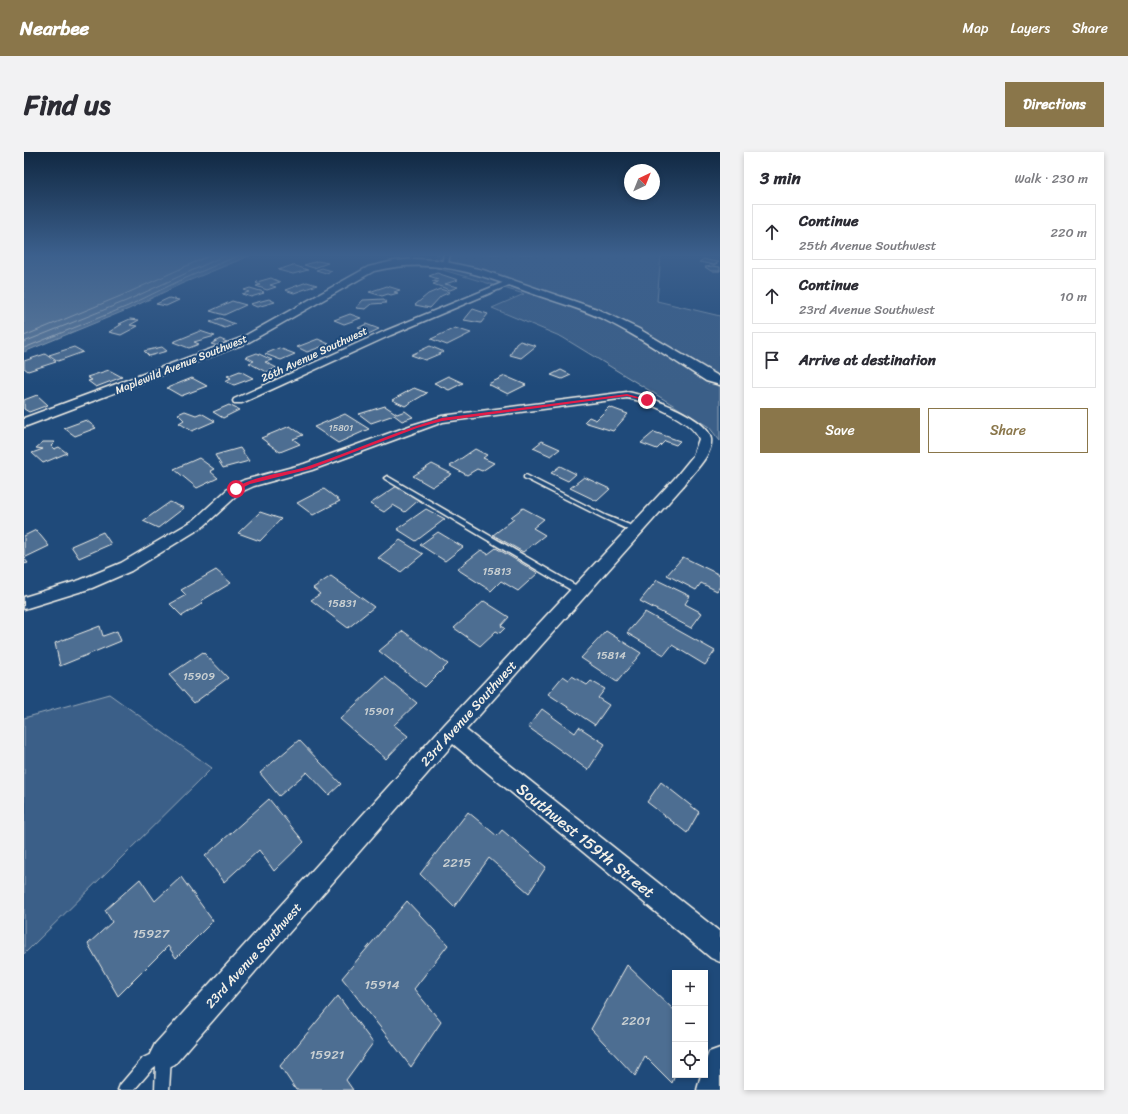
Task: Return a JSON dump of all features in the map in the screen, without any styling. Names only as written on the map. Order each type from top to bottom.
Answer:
[{"type":"street","name":"Maplewild Avenue Southwest","points":[[24,424],[245,340],[320,298]]},
{"type":"street","name":"26th Avenue Southwest","points":[[238,401],[388,333],[474,298]]},
{"type":"street","name":"Maplewild Avenue Southwest","points":[[551,298],[608,318],[643,336],[711,378],[720,381]]},
{"type":"street","name":"23rd Avenue Southwest","points":[[24,603],[86,584],[126,567],[199,523],[236,489],[249,483],[308,468],[416,427],[442,419],[627,395],[647,400],[680,416],[703,433],[705,439],[700,454],[680,481],[452,731],[164,1054]]},
{"type":"street","name":"Southwest 159th Street","points":[[452,731],[720,949]]},
{"type":"street","points":[[712,1090],[720,1063]]},
{"type":"lane","points":[[526,477],[605,517],[635,530]]},
{"type":"lane","points":[[387,478],[579,592]]},
{"type":"lane","points":[[126,1090],[148,1063],[164,1054]]},
{"type":"lane","points":[[162,1090],[164,1054]]},
{"type":"shaded area","points":[[515,298],[657,298],[657,301],[720,316],[720,441],[709,427],[562,337],[492,308]]},
{"type":"shaded area","points":[[109,694],[212,768],[24,954],[24,718]]},
{"type":"water","points":[[24,298],[152,298],[129,309],[24,352]]},
{"type":"building","points":[[169,298],[179,300],[166,306],[156,304]]},
{"type":"building","points":[[424,298],[439,298],[430,308],[415,305]]},
{"type":"building","points":[[269,299],[275,302],[257,307],[250,304]]},
{"type":"building","points":[[384,299],[386,303],[372,304],[366,309],[356,308],[363,300]]},
{"type":"building","points":[[232,301],[246,305],[224,315],[210,311]]},
{"type":"building","points":[[473,309],[488,314],[481,323],[464,320]]},
{"type":"building","points":[[350,314],[361,318],[344,324],[334,320]]},
{"type":"building","points":[[220,318],[235,324],[225,328],[210,322]]},
{"type":"building","points":[[130,319],[139,320],[130,325],[138,326],[121,335],[109,332],[122,324],[119,324]]},
{"type":"building","points":[[366,324],[379,329],[364,336],[356,333],[363,330],[358,328]]},
{"type":"building","points":[[455,328],[471,333],[447,345],[431,339]]},
{"type":"building","points":[[200,331],[215,336],[194,342],[199,344],[189,348],[173,342]]},
{"type":"building","points":[[220,339],[227,342],[218,346],[211,344]]},
{"type":"building","points":[[318,339],[329,344],[307,352],[297,347]]},
{"type":"building","points":[[520,341],[536,346],[521,358],[510,355],[516,344]]},
{"type":"building","points":[[430,346],[444,352],[425,360],[411,355]]},
{"type":"building","points":[[74,347],[83,352],[58,361],[49,355]]},
{"type":"building","points":[[162,347],[167,351],[149,356],[144,351]]},
{"type":"building","points":[[279,348],[295,354],[281,360],[265,354]]},
{"type":"building","points":[[257,353],[272,360],[265,362],[277,368],[266,372],[249,363],[254,361],[246,357]]},
{"type":"building","points":[[45,354],[56,362],[28,371],[24,368],[24,361]]},
{"type":"building","points":[[109,370],[122,377],[96,387],[88,381],[92,380],[87,377]]},
{"type":"building","points":[[561,370],[571,375],[562,379],[551,375]]},
{"type":"building","points":[[240,371],[253,378],[234,385],[225,381],[231,378],[227,376]]},
{"type":"building","points":[[448,376],[463,383],[449,390],[434,383]]},
{"type":"building","points":[[505,376],[526,385],[508,394],[488,384]]},
{"type":"building","points":[[192,378],[207,386],[181,396],[167,388]]},
{"type":"building","points":[[414,388],[427,393],[405,406],[392,400]]},
{"type":"building","points":[[37,395],[48,405],[29,412],[24,409],[24,400]]},
{"type":"building","points":[[229,405],[239,410],[223,418],[213,412]]},
{"type":"building","points":[[385,406],[397,414],[405,411],[413,417],[402,421],[394,415],[371,423],[359,414]]},
{"type":"building","points":[[609,407],[628,414],[613,431],[584,422],[589,417],[596,420]]},
{"type":"building","points":[[185,411],[196,415],[201,413],[215,421],[192,431],[179,423],[184,420],[178,414]]},
{"type":"building","points":[[345,414],[369,429],[338,443],[314,427]]},
{"type":"building","points":[[86,420],[96,428],[75,436],[64,428]]},
{"type":"building","points":[[290,426],[303,435],[293,439],[300,444],[280,452],[261,438]]},
{"type":"building","points":[[654,432],[680,441],[676,445],[665,441],[657,449],[641,443]]},
{"type":"building","points":[[542,441],[560,449],[551,456],[533,448]]},
{"type":"building","points":[[43,442],[55,442],[51,446],[54,449],[59,447],[67,453],[43,463],[32,453],[43,449],[36,448]]},
{"type":"building","points":[[240,448],[249,461],[223,468],[215,455]]},
{"type":"building","points":[[475,449],[487,455],[483,458],[494,463],[482,471],[477,469],[467,475],[450,466]]},
{"type":"building","points":[[199,458],[214,469],[210,471],[218,478],[197,488],[174,469]]},
{"type":"building","points":[[432,464],[452,474],[432,487],[413,476]]},
{"type":"building","points":[[560,466],[576,474],[568,481],[551,473]]},
{"type":"building","points":[[584,477],[610,489],[597,501],[570,488]]},
{"type":"building","points":[[397,486],[420,499],[405,512],[393,505],[384,512],[370,504]]},
{"type":"building","points":[[324,489],[340,501],[313,515],[297,503]]},
{"type":"building","points":[[170,502],[184,508],[158,528],[143,521]]},
{"type":"building","points":[[523,508],[544,519],[533,528],[545,535],[523,552],[493,535],[514,519],[511,517]]},
{"type":"building","points":[[426,509],[445,519],[416,541],[397,529]]},
{"type":"building","points":[[260,512],[281,519],[260,541],[238,533]]},
{"type":"building","points":[[36,530],[49,546],[24,558],[24,536]]},
{"type":"building","points":[[103,532],[111,544],[79,558],[71,546]]},
{"type":"building","points":[[438,532],[463,547],[445,561],[420,545]]},
{"type":"building","points":[[400,540],[423,554],[401,572],[378,558]]},
{"type":"building","points":[[496,548],[538,573],[518,591],[501,581],[491,591],[457,569],[481,550],[488,554]]},
{"type":"building","points":[[683,557],[720,575],[720,586],[717,591],[701,583],[696,590],[667,575]]},
{"type":"building","points":[[24,558],[28,563],[24,564]]},
{"type":"building","points":[[216,570],[231,583],[201,601],[203,603],[182,616],[170,604],[186,595],[181,590]]},
{"type":"building","points":[[331,576],[374,607],[348,628],[311,600],[320,594],[313,588]]},
{"type":"building","points":[[657,580],[690,596],[685,604],[702,613],[691,628],[640,601]]},
{"type":"building","points":[[484,601],[509,617],[501,626],[505,628],[500,633],[496,631],[480,646],[454,628]]},
{"type":"building","points":[[645,612],[715,651],[705,665],[672,645],[664,655],[627,633]]},
{"type":"building","points":[[100,626],[103,636],[117,631],[121,641],[60,666],[55,643]]},
{"type":"building","points":[[403,631],[448,664],[425,687],[379,651]]},
{"type":"building","points":[[606,631],[641,653],[617,682],[581,658]]},
{"type":"building","points":[[203,652],[228,678],[194,703],[169,675]]},
{"type":"building","points":[[563,676],[569,680],[572,676],[587,685],[591,681],[605,689],[598,698],[609,705],[595,725],[548,694]]},
{"type":"building","points":[[385,677],[417,703],[394,725],[408,736],[386,759],[340,719]]},
{"type":"building","points":[[542,709],[575,733],[579,727],[605,744],[588,770],[528,727]]},
{"type":"building","points":[[299,740],[341,784],[329,795],[307,772],[279,796],[260,773]]},
{"type":"building","points":[[661,782],[699,812],[687,833],[647,802]]},
{"type":"building","points":[[269,799],[304,842],[274,871],[259,850],[224,882],[205,856]]},
{"type":"building","points":[[468,812],[497,836],[502,830],[546,867],[529,893],[489,858],[454,907],[420,874]]},
{"type":"building","points":[[181,877],[213,921],[176,958],[168,946],[118,996],[88,944],[112,922],[105,910],[140,879],[155,901]]},
{"type":"building","points":[[407,901],[448,945],[414,989],[441,1022],[411,1067],[342,978]]},
{"type":"building","points":[[627,965],[672,1008],[672,1078],[674,1078],[672,1083],[645,1056],[635,1076],[591,1029]]},
{"type":"building","points":[[338,996],[373,1043],[346,1080],[353,1090],[296,1090],[280,1066]]},
{"type":"route","points":[[236,489],[249,483],[308,468],[416,427],[442,419],[552,406],[584,400],[627,395],[647,400]]}]
